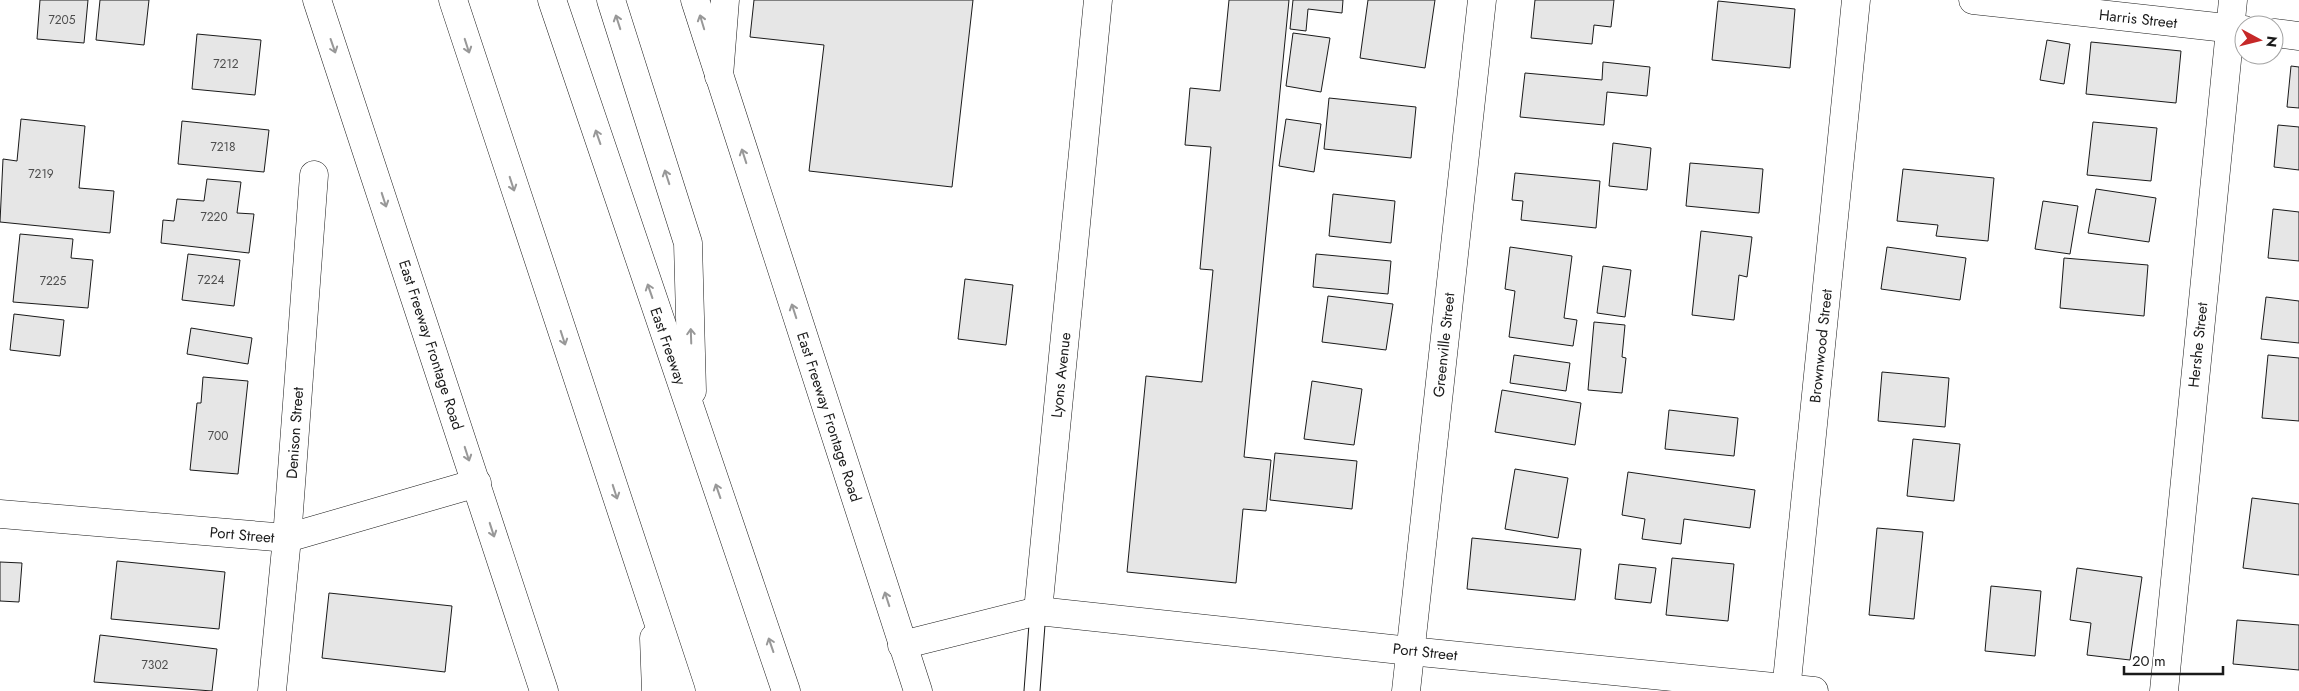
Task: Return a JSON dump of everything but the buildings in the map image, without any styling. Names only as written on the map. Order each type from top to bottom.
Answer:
[{"type":"main road","name":"East Freeway Frontage Road","points":[[317,0],[544,691]]},
{"type":"main road","points":[[452,0],[682,691]]},
{"type":"main road","name":"East Freeway","points":[[552,0],[786,691]]},
{"type":"main road","points":[[611,0],[688,243],[693,420]]},
{"type":"main road","name":"East Freeway Frontage Road","points":[[695,0],[918,691]]},
{"type":"main road","points":[[719,78],[724,0]]},
{"type":"main road","name":"Lyons Avenue","points":[[1038,611],[1098,0]]},
{"type":"main road","name":"Greenville Street","points":[[1406,691],[1482,0]]},
{"type":"main road","name":"Brownwood Street","points":[[1786,690],[1856,0]]},
{"type":"main road","name":"Harris Street","points":[[1973,0],[2234,30]]},
{"type":"main road","name":"Hershe Street","points":[[2233,0],[2235,15]]},
{"type":"main road","points":[[2284,34],[2299,36]]},
{"type":"main road","name":"Hershe Street","points":[[2164,691],[2234,57]]},
{"type":"main road","name":"Denison Street","points":[[272,691],[287,538],[314,175]]},
{"type":"main road","name":"Port Street","points":[[0,514],[287,538],[477,484]]},
{"type":"main road","points":[[652,604],[656,691]]},
{"type":"main road","name":"Port Street","points":[[1038,611],[1786,690],[1814,691]]},
{"type":"main road","points":[[902,645],[1038,611]]},
{"type":"lane","points":[[1032,691],[1038,611]]}]
